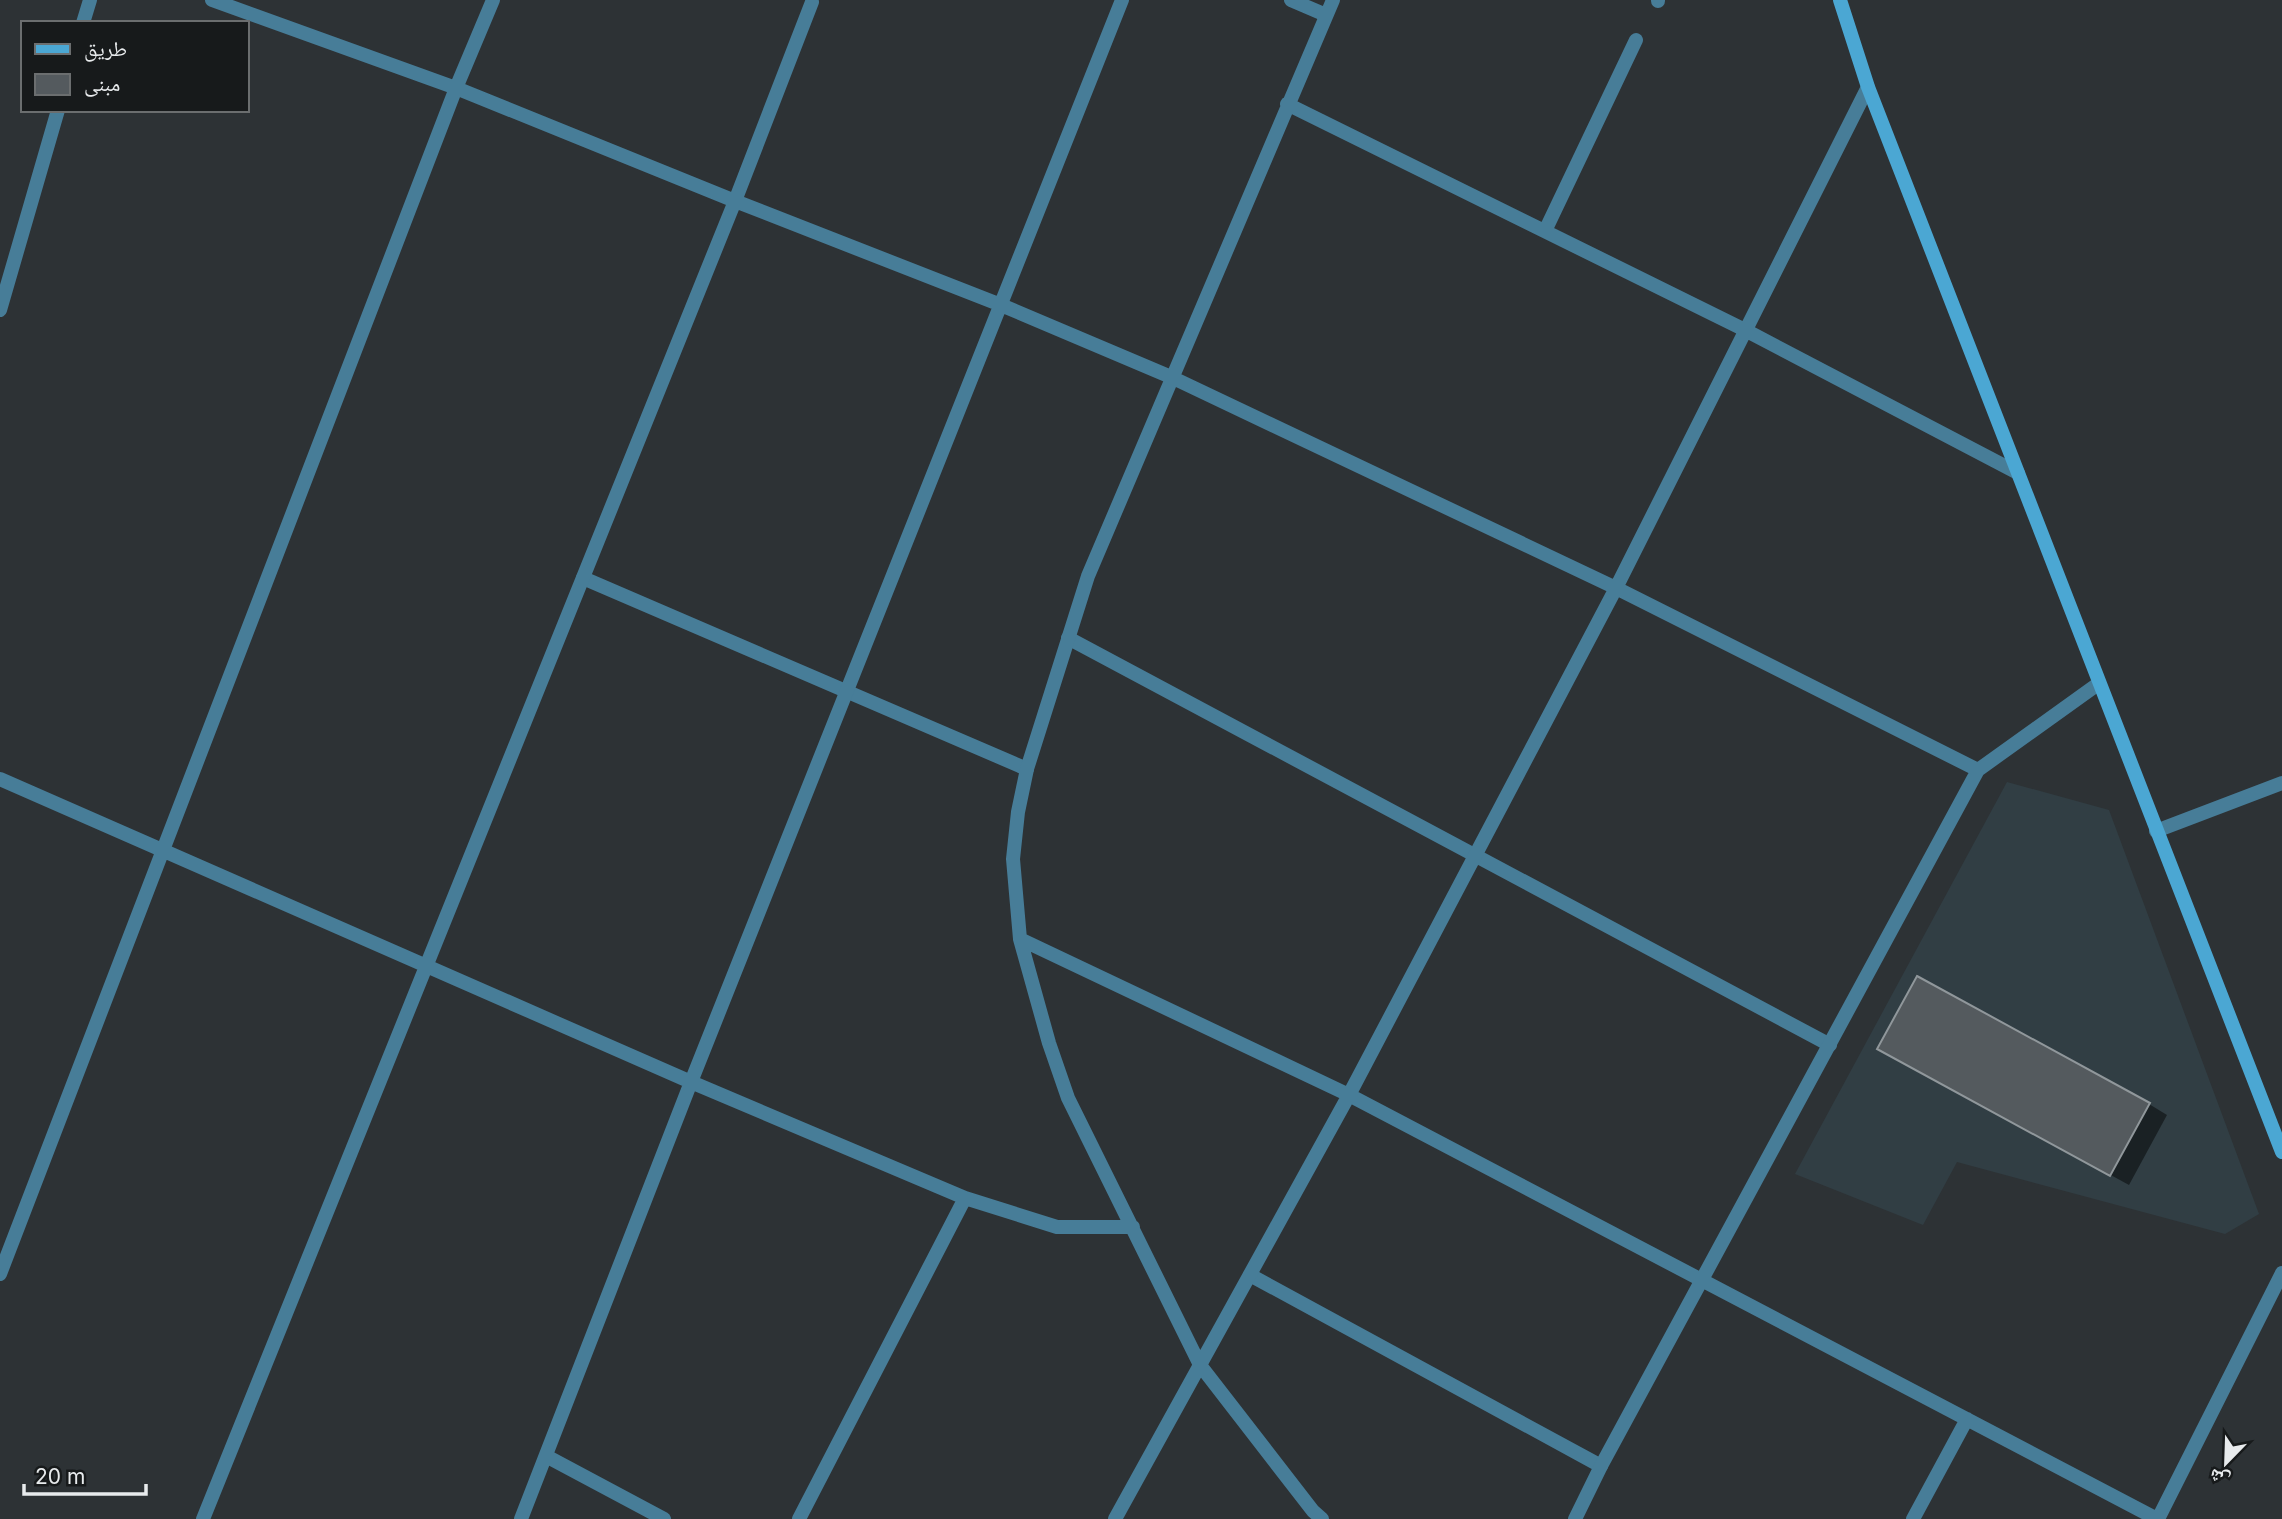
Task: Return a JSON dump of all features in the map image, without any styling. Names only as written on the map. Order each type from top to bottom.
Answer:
[{"type":"street","points":[[84,21],[90,0]]},
{"type":"street","points":[[212,0],[456,88],[1001,305],[1171,377],[1616,587],[1978,770]]},
{"type":"street","points":[[0,1274],[456,88],[493,0]]},
{"type":"street","points":[[521,1519],[691,1082],[1122,0]]},
{"type":"street","points":[[1291,0],[1326,15]]},
{"type":"street","points":[[1322,1519],[1200,1365],[1068,1098],[1049,1043],[1020,939],[1013,859],[1018,812],[1027,769],[1088,576],[1333,0]]},
{"type":"street","points":[[1840,0],[1868,87],[2282,1152]]},
{"type":"street","points":[[203,1519],[813,2]]},
{"type":"street","points":[[1545,231],[1636,40]]},
{"type":"street","points":[[1115,1519],[1349,1095],[1616,587],[1868,87]]},
{"type":"street","points":[[1287,104],[1745,330],[2018,473]]},
{"type":"street","points":[[0,310],[57,112]]},
{"type":"street","points":[[583,578],[1027,769]]},
{"type":"street","points":[[1068,638],[1830,1045]]},
{"type":"street","points":[[1576,1519],[1601,1466],[1978,770],[2098,684]]},
{"type":"street","points":[[0,779],[691,1082],[965,1198],[1057,1227],[1133,1227]]},
{"type":"street","points":[[2156,831],[2282,783]]},
{"type":"street","points":[[1020,939],[1349,1095],[2157,1519],[2282,1273]]},
{"type":"street","points":[[799,1519],[965,1198]]},
{"type":"street","points":[[1250,1275],[1601,1466]]},
{"type":"street","points":[[1913,1519],[1966,1419]]},
{"type":"street","points":[[546,1456],[664,1519]]},
{"type":"shaded area","points":[[2007,782],[2109,810],[2259,1214],[2225,1234],[1957,1162],[1923,1225],[1795,1174]]},
{"type":"building","points":[[1917,976],[2150,1103],[2110,1176],[1877,1049]]}]
